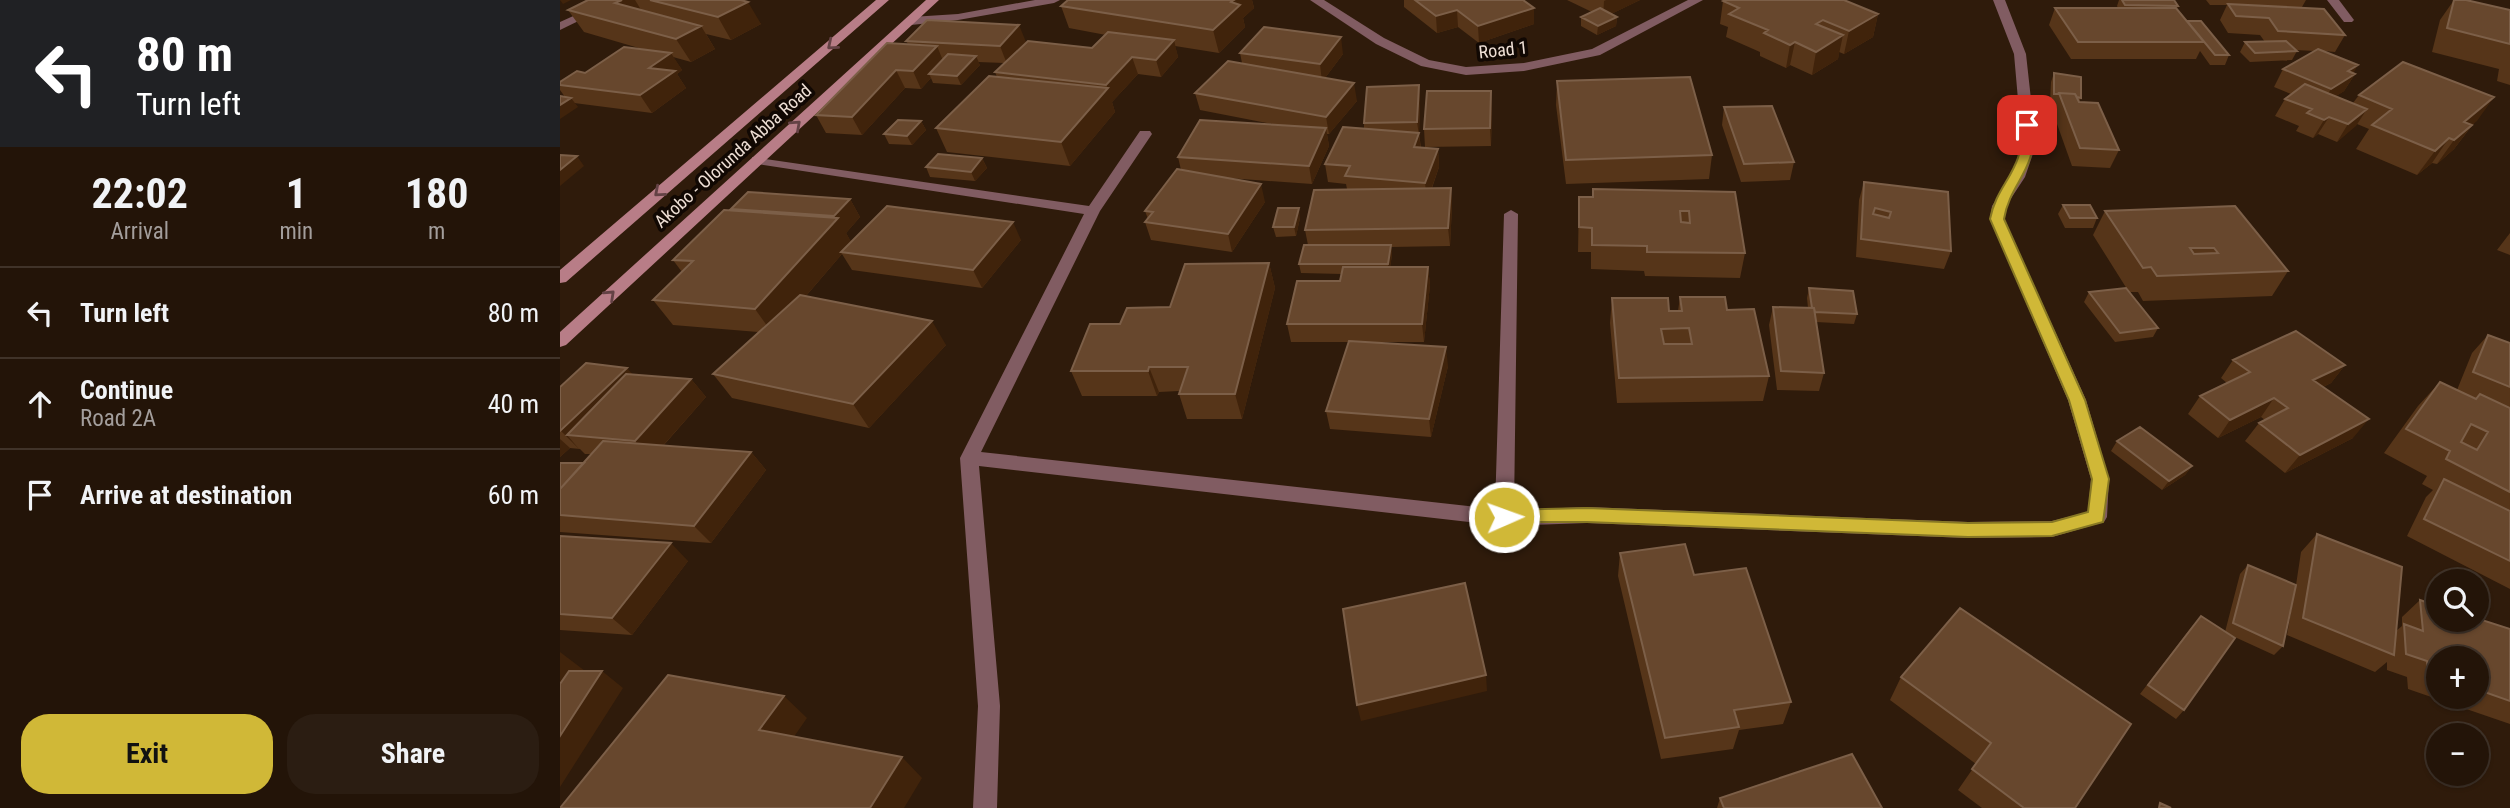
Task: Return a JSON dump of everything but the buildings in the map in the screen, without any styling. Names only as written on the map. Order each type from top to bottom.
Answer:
[{"type":"main road","name":"Akobo - Olorunda Abba Road","points":[[560,278],[884,0]]},
{"type":"main road","name":"Akobo - Olorunda Abba Road","points":[[560,341],[933,0]]},
{"type":"street","points":[[911,21],[958,17],[1054,0]]},
{"type":"street","name":"Road 1","points":[[1316,0],[1380,41],[1425,63],[1466,71],[1524,67],[1596,52],[1697,0]]},
{"type":"street","points":[[969,458],[1504,517],[1587,515],[1968,530],[2052,529],[2096,517],[2100,479],[2077,400],[1997,219],[1999,206],[2018,177],[2029,145],[2020,54],[1999,0]]},
{"type":"street","points":[[2333,0],[2348,20]]},
{"type":"street","points":[[560,26],[601,7]]},
{"type":"street","points":[[985,808],[989,706],[969,458],[1093,211],[1145,134]]},
{"type":"street","points":[[757,160],[1093,211]]},
{"type":"street","points":[[1504,517],[1511,214]]},
{"type":"route","points":[[1504,517],[1587,515],[1968,530],[2052,529],[2096,517],[2100,479],[2077,400],[1997,219],[1999,206],[2018,177],[2029,145],[2027,125]]}]
